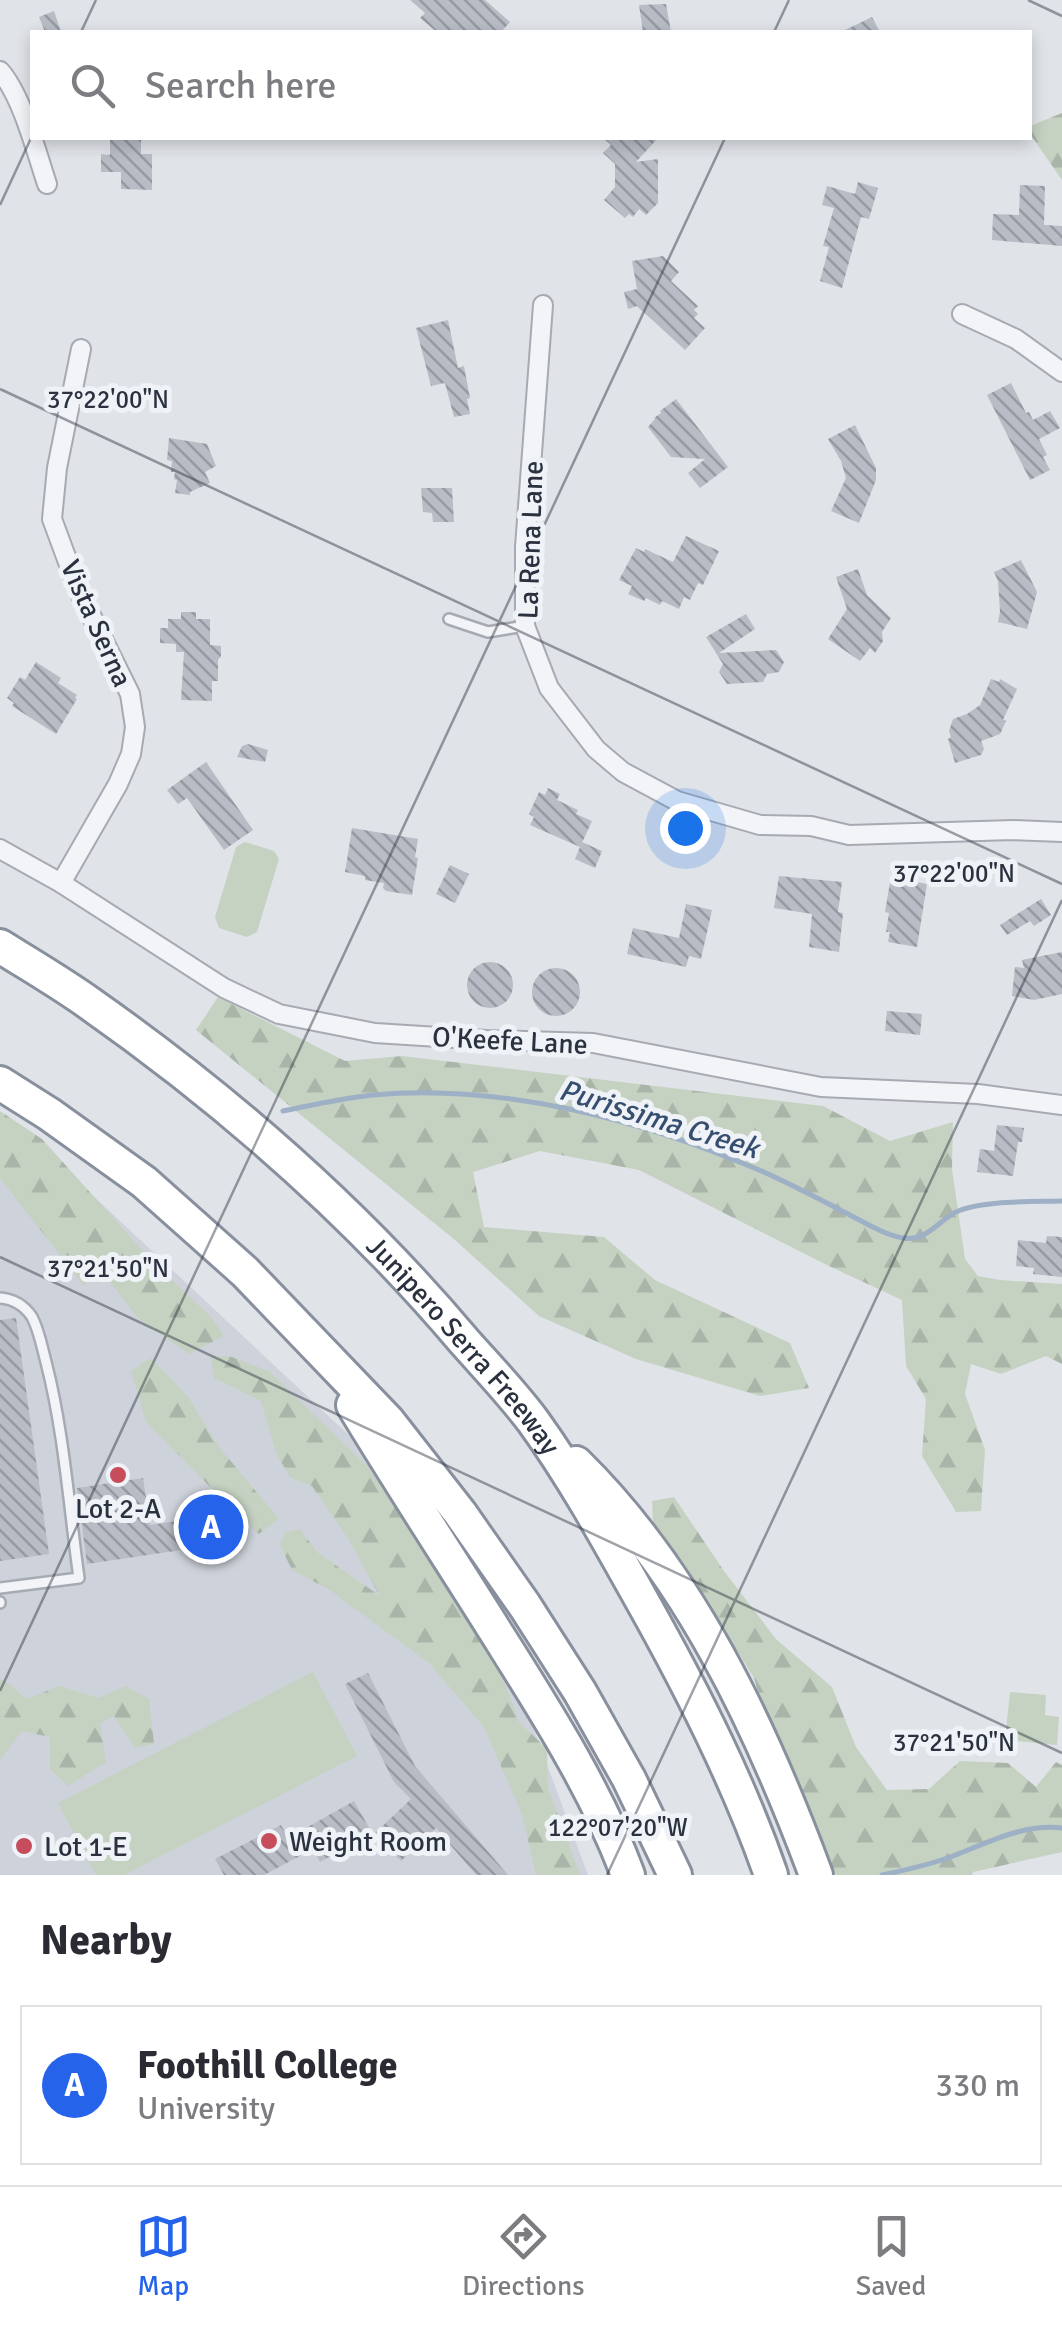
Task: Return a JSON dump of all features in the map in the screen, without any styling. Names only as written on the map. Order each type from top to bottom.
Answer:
[{"type":"highway","name":"Junipero Serra Freeway","points":[[0,946],[86,1000],[260,1134],[420,1289],[530,1418],[612,1546],[668,1647],[716,1743],[772,1875]]},
{"type":"highway","points":[[0,1082],[144,1182],[245,1272],[388,1421],[526,1606],[629,1778],[675,1875]]},
{"type":"highway","points":[[325,1353],[376,1443],[551,1722],[604,1820],[628,1875]]},
{"type":"highway","points":[[530,1418],[612,1500],[656,1558],[722,1664],[829,1875]]},
{"type":"highway","points":[[772,1763],[816,1875]]},
{"type":"street","points":[[0,71],[8,80],[30,133]]},
{"type":"street","points":[[33,140],[46,184]]},
{"type":"street","name":"La Rena Lane","points":[[543,305],[525,547],[525,626],[549,688],[596,749],[623,772],[676,801],[760,825],[811,826],[849,835],[1062,832]]},
{"type":"street","points":[[962,314],[1016,339],[1062,372]]},
{"type":"street","name":"Vista Serna","points":[[62,883],[118,784],[131,754],[135,727],[130,694],[78,589],[52,519],[57,468],[82,349]]},
{"type":"street","name":"O'Keefe Lane","points":[[0,849],[62,883],[224,988],[278,1014],[375,1033],[593,1043],[821,1086],[978,1094],[1062,1106]]},
{"type":"lane","points":[[448,619],[488,632],[525,626]]},
{"type":"lane","points":[[0,1298],[20,1304],[36,1325],[54,1400],[79,1578],[0,1588]]},
{"type":"shaded area","points":[[0,1118],[27,1134],[353,1439],[491,1614],[588,1875],[0,1875]]},
{"type":"green space","points":[[1062,113],[1062,180],[1032,137],[1032,125]]},
{"type":"green space","points":[[245,842],[274,851],[279,859],[257,932],[247,937],[219,928],[215,917],[236,847]]},
{"type":"green space","points":[[218,997],[345,1061],[402,1056],[823,1106],[890,1141],[953,1122],[952,1169],[965,1259],[978,1276],[1062,1284],[1062,1364],[1046,1356],[1001,1374],[971,1364],[965,1394],[985,1450],[981,1511],[956,1512],[922,1456],[926,1399],[906,1366],[902,1300],[639,1170],[540,1151],[473,1172],[484,1227],[604,1237],[655,1280],[790,1343],[809,1388],[760,1396],[636,1359],[539,1316],[455,1240],[196,1030]]},
{"type":"green space","points":[[0,1111],[42,1139],[153,1262],[211,1317],[224,1336],[189,1354],[138,1318],[99,1268],[84,1286],[0,1178]]},
{"type":"green space","points":[[229,1356],[269,1371],[368,1467],[496,1659],[519,1722],[547,1749],[548,1788],[580,1875],[536,1875],[522,1814],[484,1727],[429,1663],[328,1589],[292,1570],[280,1545],[285,1533],[300,1529],[317,1552],[380,1596],[349,1540],[312,1486],[290,1477],[276,1453],[261,1401],[214,1378],[211,1357]]},
{"type":"green space","points":[[151,1358],[188,1397],[219,1447],[279,1519],[259,1534],[146,1422],[131,1371]]},
{"type":"green space","points":[[674,1497],[776,1639],[832,1687],[856,1747],[887,1790],[929,1789],[960,1761],[1008,1763],[1036,1787],[1056,1762],[1062,1765],[1062,1852],[972,1875],[836,1875],[783,1777],[754,1678],[653,1522],[652,1501]]},
{"type":"green space","points":[[313,1672],[357,1756],[124,1875],[96,1875],[58,1803]]},
{"type":"green space","points":[[0,1679],[26,1699],[60,1686],[98,1698],[126,1686],[149,1699],[154,1744],[135,1748],[114,1716],[100,1724],[106,1762],[68,1786],[50,1769],[50,1737],[22,1731],[0,1760]]},
{"type":"green space","points":[[1010,1692],[1046,1695],[1045,1715],[1059,1717],[1057,1745],[1005,1740]]},
{"type":"building","points":[[410,0],[485,0],[510,22],[503,30],[435,30],[420,18],[425,13]]},
{"type":"building","points":[[666,4],[671,30],[643,30],[639,5]]},
{"type":"building","points":[[54,11],[60,30],[44,30],[39,17]]},
{"type":"building","points":[[872,17],[879,30],[845,30]]},
{"type":"building","points":[[110,140],[141,140],[141,154],[152,154],[152,190],[121,189],[121,172],[101,172],[101,154],[110,155]]},
{"type":"building","points":[[605,140],[656,140],[636,162],[658,159],[658,203],[646,215],[639,209],[633,217],[629,214],[625,218],[604,200],[615,187],[615,164],[603,153],[611,145]]},
{"type":"building","points":[[858,182],[878,188],[869,219],[861,217],[842,288],[820,281],[829,247],[823,246],[834,208],[822,205],[827,186],[855,194]]},
{"type":"building","points":[[1020,185],[1045,186],[1044,225],[1062,226],[1062,246],[992,240],[993,214],[1019,215]]},
{"type":"building","points":[[663,256],[679,272],[671,281],[698,306],[694,318],[705,328],[685,350],[637,306],[628,309],[624,292],[637,289],[632,261]]},
{"type":"building","points":[[448,320],[458,368],[464,366],[470,398],[470,414],[454,417],[445,383],[431,386],[416,328]]},
{"type":"building","points":[[1011,383],[1033,420],[1050,411],[1060,428],[1039,439],[1050,470],[1030,480],[987,395]]},
{"type":"building","points":[[676,399],[728,467],[700,488],[688,473],[705,459],[671,457],[648,427]]},
{"type":"building","points":[[855,425],[876,468],[876,480],[859,523],[831,511],[846,478],[828,439]]},
{"type":"building","points":[[169,438],[207,444],[216,466],[205,472],[210,483],[190,495],[175,493],[177,480],[175,472],[171,472],[172,461],[167,460]]},
{"type":"building","points":[[421,488],[452,488],[454,522],[433,522],[432,513],[423,512]]},
{"type":"building","points":[[686,536],[719,551],[703,585],[698,583],[690,600],[684,597],[679,609],[628,594],[632,586],[619,580],[636,548],[673,562]]},
{"type":"building","points":[[1021,560],[1037,592],[1027,629],[998,622],[998,581],[994,572]]},
{"type":"building","points":[[858,569],[867,595],[891,618],[875,653],[870,648],[860,661],[828,639],[847,609],[836,577]]},
{"type":"building","points":[[181,612],[196,612],[196,619],[210,619],[210,645],[221,646],[218,681],[212,681],[212,701],[181,700],[184,652],[176,652],[176,644],[160,643],[160,628],[168,628],[168,619],[181,619]]},
{"type":"building","points":[[746,614],[755,629],[719,653],[776,650],[784,662],[779,672],[767,674],[763,682],[727,684],[719,672],[723,664],[706,637]]},
{"type":"building","points":[[36,662],[61,678],[58,683],[77,695],[56,734],[12,706],[14,703],[7,698],[20,677],[25,680]]},
{"type":"building","points":[[991,679],[1000,679],[1017,689],[1003,720],[1006,721],[1000,734],[981,741],[981,755],[955,763],[948,739],[953,719],[980,705]]},
{"type":"building","points":[[242,746],[268,750],[265,762],[237,757]]},
{"type":"building","points":[[206,762],[253,830],[224,850],[187,798],[178,804],[167,790]]},
{"type":"building","points":[[548,788],[560,794],[557,800],[592,821],[580,847],[530,825],[534,817],[529,814],[539,792],[545,795]]},
{"type":"building","points":[[352,828],[418,839],[412,895],[386,891],[384,883],[345,872]]},
{"type":"building","points":[[582,842],[602,851],[595,868],[575,859]]},
{"type":"building","points":[[450,865],[469,874],[455,903],[436,894]]},
{"type":"building","points":[[779,876],[842,882],[839,952],[809,947],[812,914],[774,908]]},
{"type":"building","points":[[900,879],[927,884],[917,947],[888,942],[889,913],[885,912],[890,882],[899,883]]},
{"type":"building","points":[[1041,899],[1051,915],[1034,926],[1030,921],[1007,935],[1000,925]]},
{"type":"building","points":[[686,904],[712,910],[701,959],[689,956],[686,967],[627,954],[633,928],[679,938]]},
{"type":"building","points":[[1062,952],[1062,994],[1034,1000],[1012,996],[1015,967],[1024,968],[1022,960]]},
{"type":"building","points":[[490,962],[507,968],[513,985],[507,1002],[490,1008],[473,1002],[467,985],[473,968]]},
{"type":"building","points":[[556,968],[573,975],[580,992],[573,1009],[556,1016],[539,1009],[532,992],[539,975]]},
{"type":"building","points":[[887,1011],[922,1014],[920,1035],[885,1031]]},
{"type":"building","points":[[997,1125],[1024,1128],[1013,1176],[977,1172],[980,1149],[994,1151]]},
{"type":"building","points":[[1047,1236],[1062,1237],[1062,1277],[1033,1274],[1034,1268],[1016,1266],[1018,1240],[1046,1243]]},
{"type":"building","points":[[16,1318],[49,1554],[0,1561],[0,1320]]},
{"type":"building","points":[[143,1478],[150,1525],[184,1520],[188,1549],[87,1564],[77,1488]]},
{"type":"building","points":[[368,1673],[415,1766],[508,1875],[476,1875],[436,1828],[401,1861],[374,1834],[411,1799],[394,1782],[345,1684]]},
{"type":"building","points":[[354,1801],[372,1833],[320,1862],[313,1849],[264,1875],[224,1875],[215,1859],[281,1825],[288,1838]]},
{"type":"waterway","name":"Purissima Creek","points":[[283,1111],[362,1096],[422,1093],[521,1100],[570,1109],[714,1152],[904,1238],[919,1237],[956,1212],[979,1205],[1062,1201]]},
{"type":"waterway","points":[[882,1875],[936,1862],[1020,1831],[1062,1828]]},
{"type":"place","name":"Lot 2-A","points":[[118,1475]]},
{"type":"place","name":"Foothill College","points":[[211,1527]]},
{"type":"place","name":"Weight Room","points":[[269,1841]]},
{"type":"place","name":"Lot 1-E","points":[[24,1846]]}]
